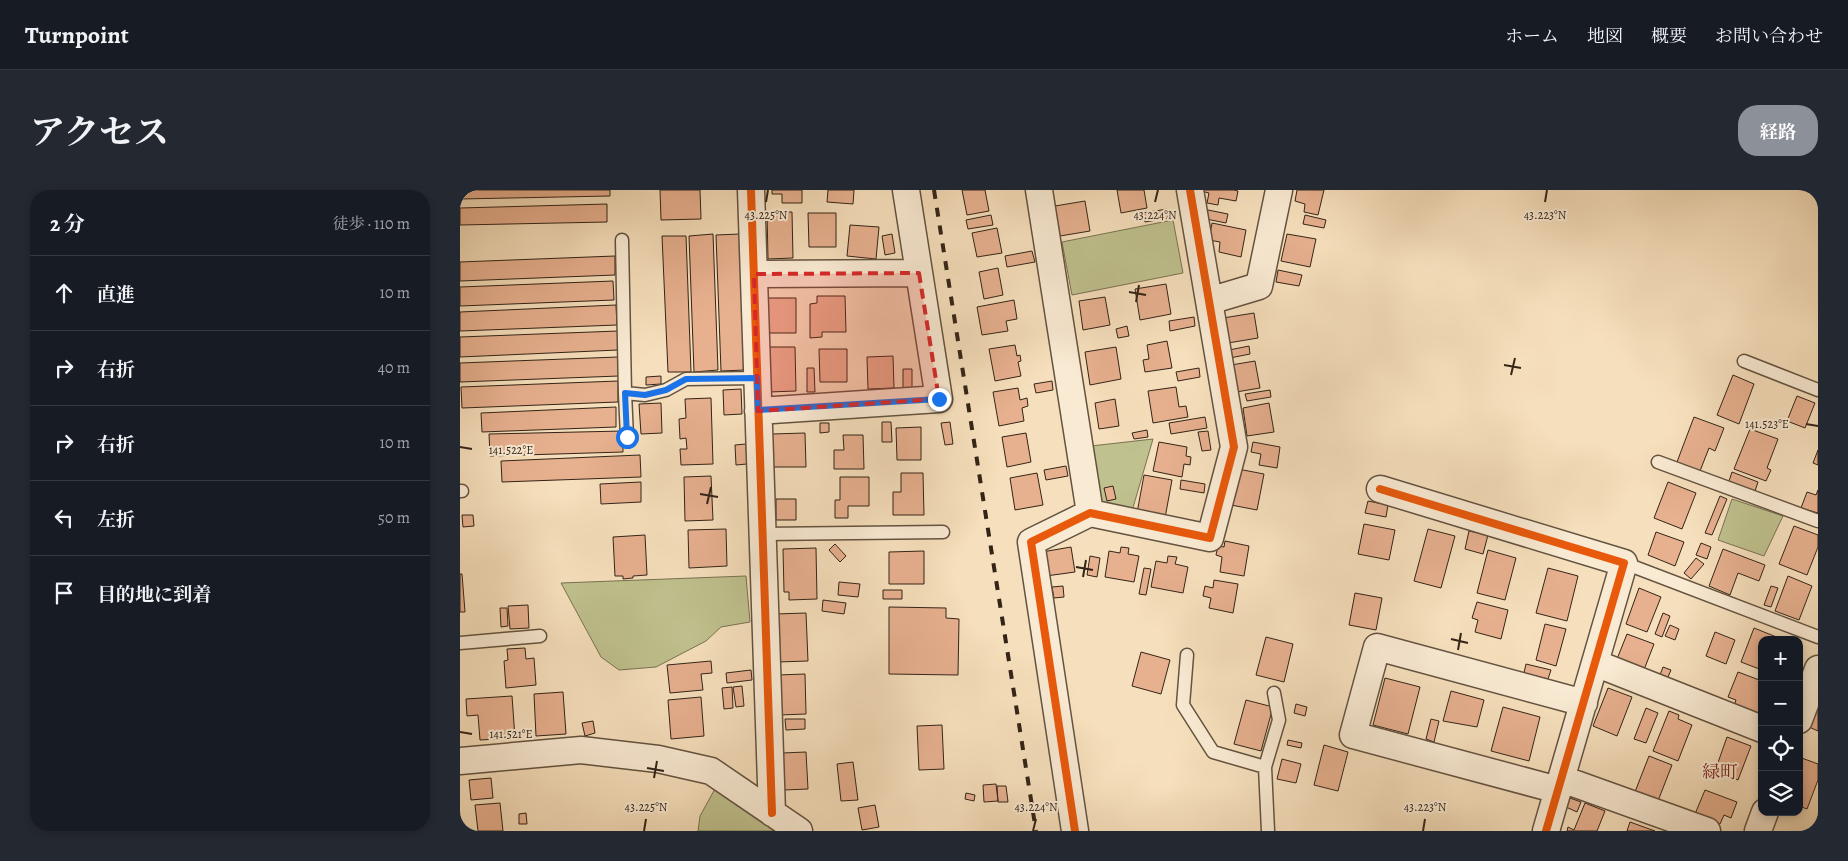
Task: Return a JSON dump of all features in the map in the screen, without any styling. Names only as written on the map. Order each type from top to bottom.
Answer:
[{"type":"street","points":[[751,190],[772,812]]},
{"type":"street","points":[[758,410],[939,399],[906,190]]},
{"type":"street","points":[[1039,190],[1090,512]]},
{"type":"street","points":[[1075,831],[1031,542],[1090,512],[1210,538],[1234,447],[1190,190]]},
{"type":"street","points":[[1209,301],[1259,286],[1279,190]]},
{"type":"street","points":[[754,274],[918,272]]},
{"type":"street","points":[[1380,489],[1624,563],[1546,831]]},
{"type":"street","points":[[1584,703],[1377,647],[1353,735],[1560,784],[1707,831]]},
{"type":"street","points":[[1595,663],[1758,727]]},
{"type":"street","points":[[1803,709],[1818,669]]},
{"type":"street","points":[[460,761],[581,750],[658,759],[711,771],[799,831]]},
{"type":"street","points":[[1758,831],[1764,816]]},
{"type":"lane","points":[[622,240],[627,437]]},
{"type":"lane","points":[[1744,361],[1818,390]]},
{"type":"lane","points":[[625,393],[645,395],[666,390],[686,379],[757,378]]},
{"type":"lane","points":[[1658,462],[1818,521]]},
{"type":"lane","points":[[763,534],[943,532]]},
{"type":"lane","points":[[1624,563],[1818,637]]},
{"type":"lane","points":[[460,643],[540,636]]},
{"type":"lane","points":[[1187,655],[1183,705],[1213,752],[1265,767]]},
{"type":"lane","points":[[1268,831],[1265,767],[1279,720],[1274,693]]},
{"type":"highlighted area","points":[[919,273],[939,399],[758,411],[754,274]]},
{"type":"green space","points":[[1173,220],[1183,273],[1072,295],[1062,242]]},
{"type":"green space","points":[[1153,439],[1132,511],[1103,506],[1091,446]]},
{"type":"green space","points":[[1732,499],[1783,516],[1764,556],[1718,540]]},
{"type":"green space","points":[[746,576],[750,622],[721,627],[706,641],[656,667],[619,670],[601,657],[561,583]]},
{"type":"green space","points":[[716,787],[774,831],[698,831],[700,816]]},
{"type":"building","points":[[460,190],[610,190],[610,196],[460,199]]},
{"type":"building","points":[[660,190],[700,190],[701,219],[661,220]]},
{"type":"building","points":[[772,190],[802,190],[802,203],[782,203],[782,194],[772,194]]},
{"type":"building","points":[[828,190],[854,190],[853,204],[827,202]]},
{"type":"building","points":[[962,190],[985,190],[989,211],[967,215]]},
{"type":"building","points":[[1117,190],[1144,190],[1147,208],[1121,213]]},
{"type":"building","points":[[1201,190],[1238,191],[1236,201],[1219,198],[1218,205],[1207,203],[1209,193]]},
{"type":"building","points":[[1297,190],[1324,190],[1318,215],[1304,212],[1305,204],[1295,201]]},
{"type":"building","points":[[1085,201],[1090,231],[1060,236],[1055,206]]},
{"type":"building","points":[[607,204],[607,222],[460,225],[460,208]]},
{"type":"building","points":[[1167,209],[1168,218],[1145,222],[1143,213]]},
{"type":"building","points":[[1203,209],[1228,214],[1226,223],[1201,218]]},
{"type":"building","points":[[767,212],[792,212],[793,258],[768,259]]},
{"type":"building","points":[[808,213],[836,213],[836,247],[809,247]]},
{"type":"building","points":[[991,215],[993,225],[968,229],[966,220]]},
{"type":"building","points":[[1305,215],[1326,220],[1324,228],[1303,224]]},
{"type":"building","points":[[1212,223],[1246,230],[1241,257],[1219,252],[1220,242],[1209,240]]},
{"type":"building","points":[[850,225],[879,227],[876,259],[847,256]]},
{"type":"building","points":[[997,228],[1002,253],[977,257],[972,233]]},
{"type":"building","points":[[713,234],[718,370],[694,372],[689,236]]},
{"type":"building","points":[[740,234],[745,370],[721,371],[716,235]]},
{"type":"building","points":[[892,234],[895,253],[885,255],[882,236]]},
{"type":"building","points":[[1287,234],[1316,239],[1310,267],[1281,261]]},
{"type":"building","points":[[662,236],[686,236],[691,372],[668,372]]},
{"type":"building","points":[[1032,251],[1035,262],[1007,267],[1005,256]]},
{"type":"building","points":[[615,256],[615,275],[460,281],[460,262]]},
{"type":"building","points":[[998,268],[1003,295],[984,299],[979,272]]},
{"type":"building","points":[[1278,270],[1302,275],[1299,286],[1276,282]]},
{"type":"building","points":[[613,281],[614,300],[460,306],[460,287]]},
{"type":"building","points":[[1166,284],[1171,314],[1140,320],[1135,289]]},
{"type":"building","points":[[817,296],[845,296],[846,332],[822,332],[822,337],[810,338],[810,304],[817,303]]},
{"type":"building","points":[[1105,297],[1110,325],[1083,330],[1079,301]]},
{"type":"building","points":[[768,298],[796,298],[796,333],[768,333]]},
{"type":"building","points":[[1014,300],[1017,319],[1006,321],[1008,331],[982,335],[977,307]]},
{"type":"building","points":[[616,305],[617,325],[460,331],[460,312]]},
{"type":"building","points":[[1254,313],[1258,338],[1228,343],[1223,318]]},
{"type":"building","points":[[1194,317],[1195,326],[1170,331],[1169,321]]},
{"type":"building","points":[[1127,326],[1129,336],[1118,338],[1116,329]]},
{"type":"building","points":[[618,331],[618,350],[460,357],[460,337]]},
{"type":"building","points":[[1167,341],[1172,368],[1145,372],[1143,360],[1149,359],[1147,345]]},
{"type":"building","points":[[1015,345],[1017,356],[1020,355],[1021,361],[1018,362],[1021,376],[995,381],[989,349]]},
{"type":"building","points":[[1249,346],[1250,354],[1225,359],[1224,351]]},
{"type":"building","points":[[768,347],[795,347],[796,391],[769,392]]},
{"type":"building","points":[[1116,347],[1121,379],[1090,385],[1085,352]]},
{"type":"building","points":[[819,349],[847,349],[847,382],[820,382]]},
{"type":"building","points":[[893,356],[894,388],[868,389],[867,357]]},
{"type":"building","points":[[618,357],[619,376],[460,382],[460,363]]},
{"type":"building","points":[[1255,361],[1260,388],[1236,392],[1231,365]]},
{"type":"building","points":[[807,368],[814,368],[815,392],[807,392]]},
{"type":"building","points":[[1199,368],[1200,377],[1178,381],[1176,372]]},
{"type":"building","points":[[903,369],[912,369],[912,388],[903,388]]},
{"type":"building","points":[[1733,375],[1754,384],[1739,424],[1717,415]]},
{"type":"building","points":[[661,376],[661,384],[646,385],[646,377]]},
{"type":"building","points":[[618,381],[618,402],[462,408],[461,387]]},
{"type":"building","points":[[1052,381],[1053,390],[1036,393],[1034,384]]},
{"type":"building","points":[[1176,387],[1179,407],[1186,406],[1188,417],[1153,423],[1148,391]]},
{"type":"building","points":[[1018,388],[1020,400],[1027,398],[1028,406],[1022,408],[1024,421],[999,426],[993,392]]},
{"type":"building","points":[[741,389],[742,414],[724,415],[723,390]]},
{"type":"building","points":[[1270,390],[1271,397],[1247,401],[1245,394]]},
{"type":"building","points":[[1797,396],[1815,403],[1805,428],[1787,421]]},
{"type":"building","points":[[711,398],[713,464],[681,465],[680,449],[687,449],[686,438],[680,439],[679,419],[686,418],[685,399]]},
{"type":"building","points":[[1115,399],[1119,426],[1099,429],[1095,403]]},
{"type":"building","points":[[661,403],[662,433],[641,434],[639,404]]},
{"type":"building","points":[[1269,403],[1274,432],[1247,436],[1243,408]]},
{"type":"building","points":[[616,407],[616,427],[482,432],[481,413]]},
{"type":"building","points":[[1205,417],[1207,428],[1171,434],[1169,423]]},
{"type":"building","points":[[1694,417],[1724,428],[1715,451],[1709,448],[1700,471],[1677,462]]},
{"type":"building","points":[[882,422],[891,422],[892,442],[882,442]]},
{"type":"building","points":[[950,422],[953,444],[945,445],[941,423]]},
{"type":"building","points":[[820,423],[829,423],[829,432],[820,433]]},
{"type":"building","points":[[921,427],[921,460],[897,460],[896,428]]},
{"type":"building","points":[[1750,429],[1778,439],[1767,468],[1771,470],[1766,481],[1734,469]]},
{"type":"building","points":[[1147,430],[1148,437],[1134,439],[1132,433]]},
{"type":"building","points":[[623,431],[623,452],[490,456],[489,434]]},
{"type":"building","points":[[1208,431],[1211,450],[1202,451],[1198,432]]},
{"type":"building","points":[[805,433],[806,467],[772,467],[772,434]]},
{"type":"building","points":[[1026,433],[1031,462],[1007,467],[1002,437]]},
{"type":"building","points":[[843,435],[863,435],[864,469],[834,469],[834,450],[844,450]]},
{"type":"building","points":[[1159,442],[1187,447],[1186,456],[1191,457],[1190,465],[1184,464],[1182,477],[1153,471]]},
{"type":"building","points":[[1253,442],[1280,447],[1277,468],[1259,465],[1261,454],[1251,452]]},
{"type":"building","points":[[746,444],[747,464],[736,465],[735,445]]},
{"type":"building","points":[[1818,450],[1818,465],[1813,463]]},
{"type":"building","points":[[640,455],[641,477],[502,482],[501,461]]},
{"type":"building","points":[[1066,466],[1068,476],[1046,480],[1044,470]]},
{"type":"building","points":[[1238,469],[1264,474],[1257,510],[1231,505]]},
{"type":"building","points":[[1732,472],[1758,482],[1755,491],[1729,481]]},
{"type":"building","points":[[901,473],[923,473],[924,515],[893,515],[893,492],[901,492]]},
{"type":"building","points":[[1037,473],[1043,505],[1015,510],[1010,478]]},
{"type":"building","points":[[1144,475],[1172,480],[1165,518],[1137,513]]},
{"type":"building","points":[[711,476],[713,520],[685,521],[684,477]]},
{"type":"building","points":[[840,477],[869,477],[869,506],[848,506],[848,518],[835,518],[835,500],[840,500]]},
{"type":"building","points":[[1181,480],[1205,484],[1204,493],[1180,489]]},
{"type":"building","points":[[641,482],[641,502],[601,504],[600,484]]},
{"type":"building","points":[[1668,482],[1696,493],[1682,529],[1654,518]]},
{"type":"building","points":[[1113,486],[1116,499],[1107,501],[1104,488]]},
{"type":"building","points":[[1818,490],[1818,513],[1801,508],[1807,492],[1816,495]]},
{"type":"building","points":[[1720,496],[1727,499],[1712,535],[1705,533]]},
{"type":"building","points":[[776,499],[796,499],[796,520],[776,520]]},
{"type":"building","points":[[1368,501],[1388,505],[1386,517],[1365,513]]},
{"type":"building","points":[[462,515],[473,515],[474,526],[463,527]]},
{"type":"building","points":[[1364,524],[1395,530],[1389,560],[1358,554]]},
{"type":"building","points":[[1794,526],[1818,535],[1818,547],[1807,575],[1779,564]]},
{"type":"building","points":[[726,529],[727,566],[689,568],[688,530]]},
{"type":"building","points":[[1428,529],[1455,536],[1441,588],[1414,581]]},
{"type":"building","points":[[1469,531],[1488,535],[1483,554],[1465,549]]},
{"type":"building","points":[[1656,532],[1684,542],[1675,566],[1648,555]]},
{"type":"building","points":[[645,535],[647,575],[623,579],[623,576],[615,576],[613,537]]},
{"type":"building","points":[[1225,541],[1249,546],[1244,576],[1220,572],[1222,557],[1216,555],[1218,546],[1224,547]]},
{"type":"building","points":[[1701,543],[1711,547],[1707,559],[1696,555]]},
{"type":"building","points":[[835,544],[846,556],[840,562],[829,550]]},
{"type":"building","points":[[1071,547],[1075,572],[1046,576],[1042,552]]},
{"type":"building","points":[[1121,547],[1129,548],[1128,554],[1139,556],[1134,582],[1105,577],[1109,551],[1120,553]]},
{"type":"building","points":[[816,548],[817,599],[789,600],[789,592],[784,592],[783,549]]},
{"type":"building","points":[[1723,549],[1765,565],[1759,581],[1738,573],[1730,595],[1709,586]]},
{"type":"building","points":[[1488,550],[1516,558],[1505,600],[1477,593]]},
{"type":"building","points":[[924,551],[924,584],[889,584],[889,552]]},
{"type":"building","points":[[1090,556],[1100,558],[1097,577],[1087,575]]},
{"type":"building","points":[[1168,556],[1177,557],[1175,564],[1188,567],[1183,593],[1151,587],[1156,561],[1167,563]]},
{"type":"building","points":[[1696,558],[1704,564],[1691,579],[1684,573]]},
{"type":"building","points":[[1144,568],[1151,569],[1146,595],[1139,594]]},
{"type":"building","points":[[1548,568],[1578,576],[1567,621],[1536,613]]},
{"type":"building","points":[[460,574],[462,574],[465,612],[460,612]]},
{"type":"building","points":[[1788,576],[1812,586],[1799,620],[1775,611]]},
{"type":"building","points":[[1214,580],[1238,584],[1233,613],[1209,608],[1211,598],[1203,596],[1205,586],[1213,588]]},
{"type":"building","points":[[839,582],[860,584],[858,597],[838,595]]},
{"type":"building","points":[[1063,586],[1064,597],[1054,598],[1052,587]]},
{"type":"building","points":[[1771,586],[1778,588],[1771,607],[1764,605]]},
{"type":"building","points":[[1639,588],[1661,597],[1647,632],[1626,624]]},
{"type":"building","points":[[883,590],[902,590],[902,599],[883,599]]},
{"type":"building","points":[[1355,593],[1382,598],[1376,630],[1349,625]]},
{"type":"building","points":[[823,600],[846,603],[844,614],[822,611]]},
{"type":"building","points":[[1477,602],[1508,610],[1501,639],[1475,632],[1478,620],[1472,618]]},
{"type":"building","points":[[528,605],[529,628],[510,629],[508,606]]},
{"type":"building","points":[[889,607],[946,608],[946,618],[959,619],[958,675],[889,674]]},
{"type":"building","points":[[500,608],[507,608],[508,626],[501,627]]},
{"type":"building","points":[[806,613],[808,661],[777,662],[775,614]]},
{"type":"building","points":[[1663,613],[1670,616],[1662,637],[1655,634]]},
{"type":"building","points":[[1545,624],[1566,629],[1556,666],[1536,660]]},
{"type":"building","points":[[1670,625],[1679,629],[1675,640],[1665,636]]},
{"type":"building","points":[[1754,628],[1774,636],[1758,636],[1758,668],[1741,662]]},
{"type":"building","points":[[1715,632],[1735,640],[1726,664],[1706,656]]},
{"type":"building","points":[[1627,634],[1654,644],[1642,675],[1615,664]]},
{"type":"building","points":[[1266,637],[1293,644],[1284,682],[1256,675]]},
{"type":"building","points":[[525,648],[526,659],[534,658],[536,685],[506,688],[504,661],[508,660],[507,649]]},
{"type":"building","points":[[1141,652],[1170,660],[1161,694],[1132,686]]},
{"type":"building","points":[[711,661],[712,673],[701,674],[703,690],[670,693],[667,665]]},
{"type":"building","points":[[1526,664],[1551,670],[1548,679],[1524,673]]},
{"type":"building","points":[[1663,667],[1671,670],[1664,686],[1657,683]]},
{"type":"building","points":[[751,670],[752,680],[727,683],[726,673]]},
{"type":"building","points":[[1738,672],[1758,680],[1757,719],[1733,709],[1736,700],[1728,697]]},
{"type":"building","points":[[805,674],[806,714],[779,715],[778,675]]},
{"type":"building","points":[[1385,678],[1420,687],[1408,734],[1373,725]]},
{"type":"building","points":[[742,686],[744,706],[736,707],[733,687]]},
{"type":"building","points":[[732,687],[733,708],[724,709],[722,688]]},
{"type":"building","points":[[1608,688],[1632,697],[1617,736],[1593,726]]},
{"type":"building","points":[[1451,691],[1484,700],[1477,727],[1443,721]]},
{"type":"building","points":[[563,692],[566,734],[536,736],[534,694]]},
{"type":"building","points":[[512,696],[515,738],[480,740],[478,715],[467,716],[466,699]]},
{"type":"building","points":[[701,697],[704,736],[671,739],[668,700]]},
{"type":"building","points":[[1246,700],[1273,707],[1261,751],[1234,744]]},
{"type":"building","points":[[1818,702],[1818,731],[1809,727]]},
{"type":"building","points":[[1296,704],[1307,707],[1305,716],[1294,713]]},
{"type":"building","points":[[1503,707],[1540,717],[1529,761],[1491,751]]},
{"type":"building","points":[[1646,708],[1658,713],[1646,743],[1634,739]]},
{"type":"building","points":[[1669,711],[1679,715],[1678,719],[1692,725],[1678,761],[1653,751]]},
{"type":"building","points":[[785,719],[805,719],[805,729],[786,730]]},
{"type":"building","points":[[1431,719],[1439,721],[1434,742],[1426,739]]},
{"type":"building","points":[[593,721],[595,733],[585,736],[582,723]]},
{"type":"building","points":[[942,725],[944,769],[919,770],[917,726]]},
{"type":"building","points":[[1727,737],[1751,746],[1738,780],[1715,771]]},
{"type":"building","points":[[1288,740],[1302,743],[1301,748],[1287,745]]},
{"type":"building","points":[[1324,745],[1348,752],[1338,791],[1314,785]]},
{"type":"building","points":[[806,752],[808,789],[784,790],[782,753]]},
{"type":"building","points":[[1649,756],[1672,765],[1656,806],[1633,797]]},
{"type":"building","points":[[1803,758],[1818,764],[1818,780],[1807,809],[1803,808]]},
{"type":"building","points":[[1282,759],[1301,764],[1296,783],[1277,779]]},
{"type":"building","points":[[853,762],[858,800],[841,801],[837,764]]},
{"type":"building","points":[[491,778],[493,798],[471,800],[469,780]]},
{"type":"building","points":[[996,784],[998,801],[984,802],[983,785]]},
{"type":"building","points":[[997,786],[1006,786],[1008,802],[998,802]]},
{"type":"building","points":[[1705,790],[1737,802],[1731,818],[1724,815],[1720,824],[1695,814]]},
{"type":"building","points":[[966,793],[975,795],[974,801],[965,799]]},
{"type":"building","points":[[1570,798],[1581,802],[1577,812],[1566,807]]},
{"type":"building","points":[[500,803],[503,831],[478,831],[475,805]]},
{"type":"building","points":[[1585,803],[1605,811],[1597,831],[1567,831],[1568,827],[1574,830]]},
{"type":"building","points":[[875,805],[879,827],[862,830],[858,808]]},
{"type":"building","points":[[526,813],[527,824],[519,824],[519,814]]},
{"type":"building","points":[[1630,822],[1655,831],[1627,831]]},
{"type":"railway","points":[[934,190],[1036,831]]},
{"type":"cycle path","points":[[751,190],[772,813]]},
{"type":"cycle path","points":[[1075,831],[1031,542],[1090,513],[1210,538],[1234,447],[1190,190]]},
{"type":"cycle path","points":[[1380,489],[1624,563],[1546,831]]},
{"type":"district","name":"緑町","points":[[1720,772]]},
{"type":"route","points":[[627,437],[625,393],[645,395],[666,390],[686,379],[757,378],[758,410],[939,399]]}]
